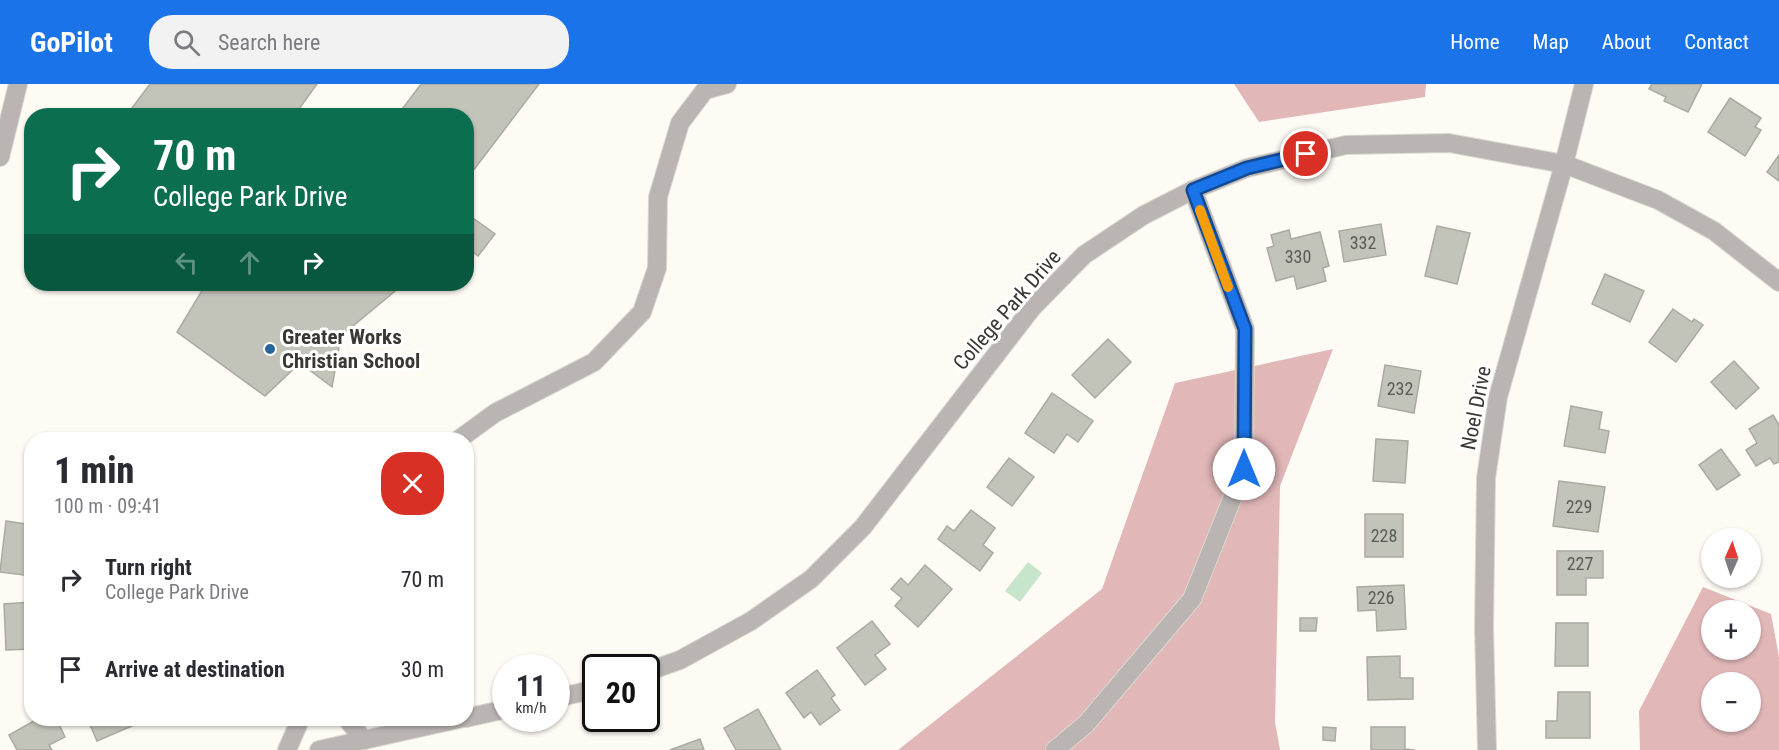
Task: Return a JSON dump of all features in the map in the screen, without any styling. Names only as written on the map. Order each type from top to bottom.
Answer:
[{"type":"street","points":[[0,157],[18,84]]},
{"type":"street","points":[[469,432],[495,413],[594,362],[642,312],[657,268],[658,197],[680,123],[705,90],[727,84]]},
{"type":"street","name":"Noel Drive","points":[[1487,750],[1484,628],[1486,478],[1498,397],[1564,164],[1584,84]]},
{"type":"street","name":"College Park Drive","points":[[660,667],[680,660],[752,621],[811,579],[863,527],[1040,300],[1084,255],[1144,214],[1193,190],[1247,168],[1346,145],[1449,143],[1564,164],[1658,200],[1714,231],[1779,282]]},
{"type":"street","points":[[1055,750],[1086,724],[1192,599],[1244,469],[1245,329],[1193,190]]},
{"type":"street","points":[[474,716],[492,712]]},
{"type":"street","points":[[287,750],[298,726]]},
{"type":"street","points":[[353,726],[364,740]]},
{"type":"street","points":[[319,750],[428,726]]},
{"type":"shaded area","points":[[1234,84],[1426,84],[1425,97],[1259,122]]},
{"type":"shaded area","points":[[1333,349],[1280,486],[1275,722],[1280,750],[898,750],[1102,589],[1175,383]]},
{"type":"shaded area","points":[[1028,562],[1042,573],[1020,602],[1005,591]]},
{"type":"shaded area","points":[[1702,588],[1736,600],[1701,600],[1701,660],[1761,660],[1761,610],[1771,614],[1779,657],[1779,750],[1640,750],[1639,711]]},
{"type":"building","points":[[150,84],[317,84],[300,108],[132,108]]},
{"type":"building","points":[[421,84],[539,84],[474,169],[474,108],[403,108]]},
{"type":"building","points":[[1652,84],[1702,84],[1688,112],[1664,101],[1666,97],[1649,89]]},
{"type":"building","points":[[1730,98],[1761,118],[1755,127],[1761,130],[1745,156],[1708,132]]},
{"type":"building","points":[[1779,155],[1779,181],[1767,172]]},
{"type":"building","points":[[474,219],[495,234],[478,256],[474,253]]},
{"type":"building","points":[[1381,224],[1386,255],[1344,262],[1339,231]]},
{"type":"building","points":[[1437,226],[1470,233],[1457,284],[1425,276]]},
{"type":"building","points":[[1289,230],[1291,239],[1320,232],[1329,266],[1323,268],[1326,281],[1297,289],[1294,276],[1276,281],[1267,248],[1274,246],[1271,235]]},
{"type":"building","points":[[1605,274],[1644,291],[1630,322],[1592,304]]},
{"type":"building","name":"Greater Works Christian School","points":[[202,291],[395,291],[341,336],[332,387],[300,363],[265,396],[177,332]]},
{"type":"building","points":[[1673,309],[1692,322],[1694,319],[1703,325],[1676,362],[1649,342]]},
{"type":"building","points":[[1108,339],[1131,362],[1095,398],[1072,375]]},
{"type":"building","points":[[1734,361],[1759,388],[1736,409],[1711,382]]},
{"type":"building","points":[[1385,365],[1421,371],[1414,413],[1378,406]]},
{"type":"building","points":[[1052,393],[1093,421],[1078,442],[1067,434],[1054,453],[1025,433]]},
{"type":"building","points":[[1571,406],[1602,412],[1599,429],[1609,431],[1605,453],[1564,446]]},
{"type":"building","points":[[1773,415],[1779,425],[1779,462],[1774,464],[1770,458],[1756,466],[1746,450],[1757,443],[1749,429]]},
{"type":"building","points":[[1376,439],[1408,441],[1405,483],[1373,481]]},
{"type":"building","points":[[1721,449],[1740,475],[1717,490],[1699,465]]},
{"type":"building","points":[[1009,458],[1034,477],[1012,506],[987,487]]},
{"type":"building","points":[[1559,481],[1605,487],[1598,532],[1553,526]]},
{"type":"building","points":[[971,510],[995,528],[983,545],[993,553],[980,571],[938,539],[947,526],[954,531]]},
{"type":"building","points":[[1365,514],[1403,514],[1403,557],[1365,557]]},
{"type":"building","points":[[6,521],[24,524],[24,575],[0,572]]},
{"type":"building","points":[[1557,551],[1603,551],[1603,578],[1586,578],[1586,595],[1557,595]]},
{"type":"building","points":[[925,565],[952,589],[918,627],[895,606],[902,598],[891,589],[901,578],[908,585]]},
{"type":"building","points":[[1404,585],[1406,629],[1377,631],[1376,610],[1358,611],[1357,587]]},
{"type":"building","points":[[24,603],[24,649],[6,650],[4,604]]},
{"type":"building","points":[[1300,618],[1317,618],[1316,631],[1300,631]]},
{"type":"building","points":[[872,621],[890,644],[875,655],[886,669],[865,685],[837,648]]},
{"type":"building","points":[[1556,623],[1588,623],[1588,666],[1555,666]]},
{"type":"building","points":[[1400,656],[1400,678],[1413,678],[1413,699],[1368,700],[1367,657]]},
{"type":"building","points":[[817,670],[835,695],[831,698],[840,710],[820,725],[811,712],[804,718],[786,693]]},
{"type":"building","points":[[1558,692],[1590,692],[1590,738],[1546,738],[1546,721],[1557,721]]},
{"type":"building","points":[[758,709],[781,750],[736,750],[724,728]]},
{"type":"building","points":[[25,726],[60,726],[65,737],[49,745],[52,750],[17,750],[9,735]]},
{"type":"building","points":[[90,726],[132,726],[97,741]]},
{"type":"building","points":[[1323,727],[1336,728],[1335,741],[1323,740]]},
{"type":"building","points":[[1371,727],[1405,727],[1405,749],[1415,750],[1371,750]]},
{"type":"building","points":[[700,739],[704,750],[670,750]]},
{"type":"slow traffic","points":[[1200,210],[1228,287]]},
{"type":"place","name":"Greater Works Christian School","points":[[270,349]]},
{"type":"route","points":[[1244,469],[1245,329],[1193,190],[1247,168],[1306,154]]}]
